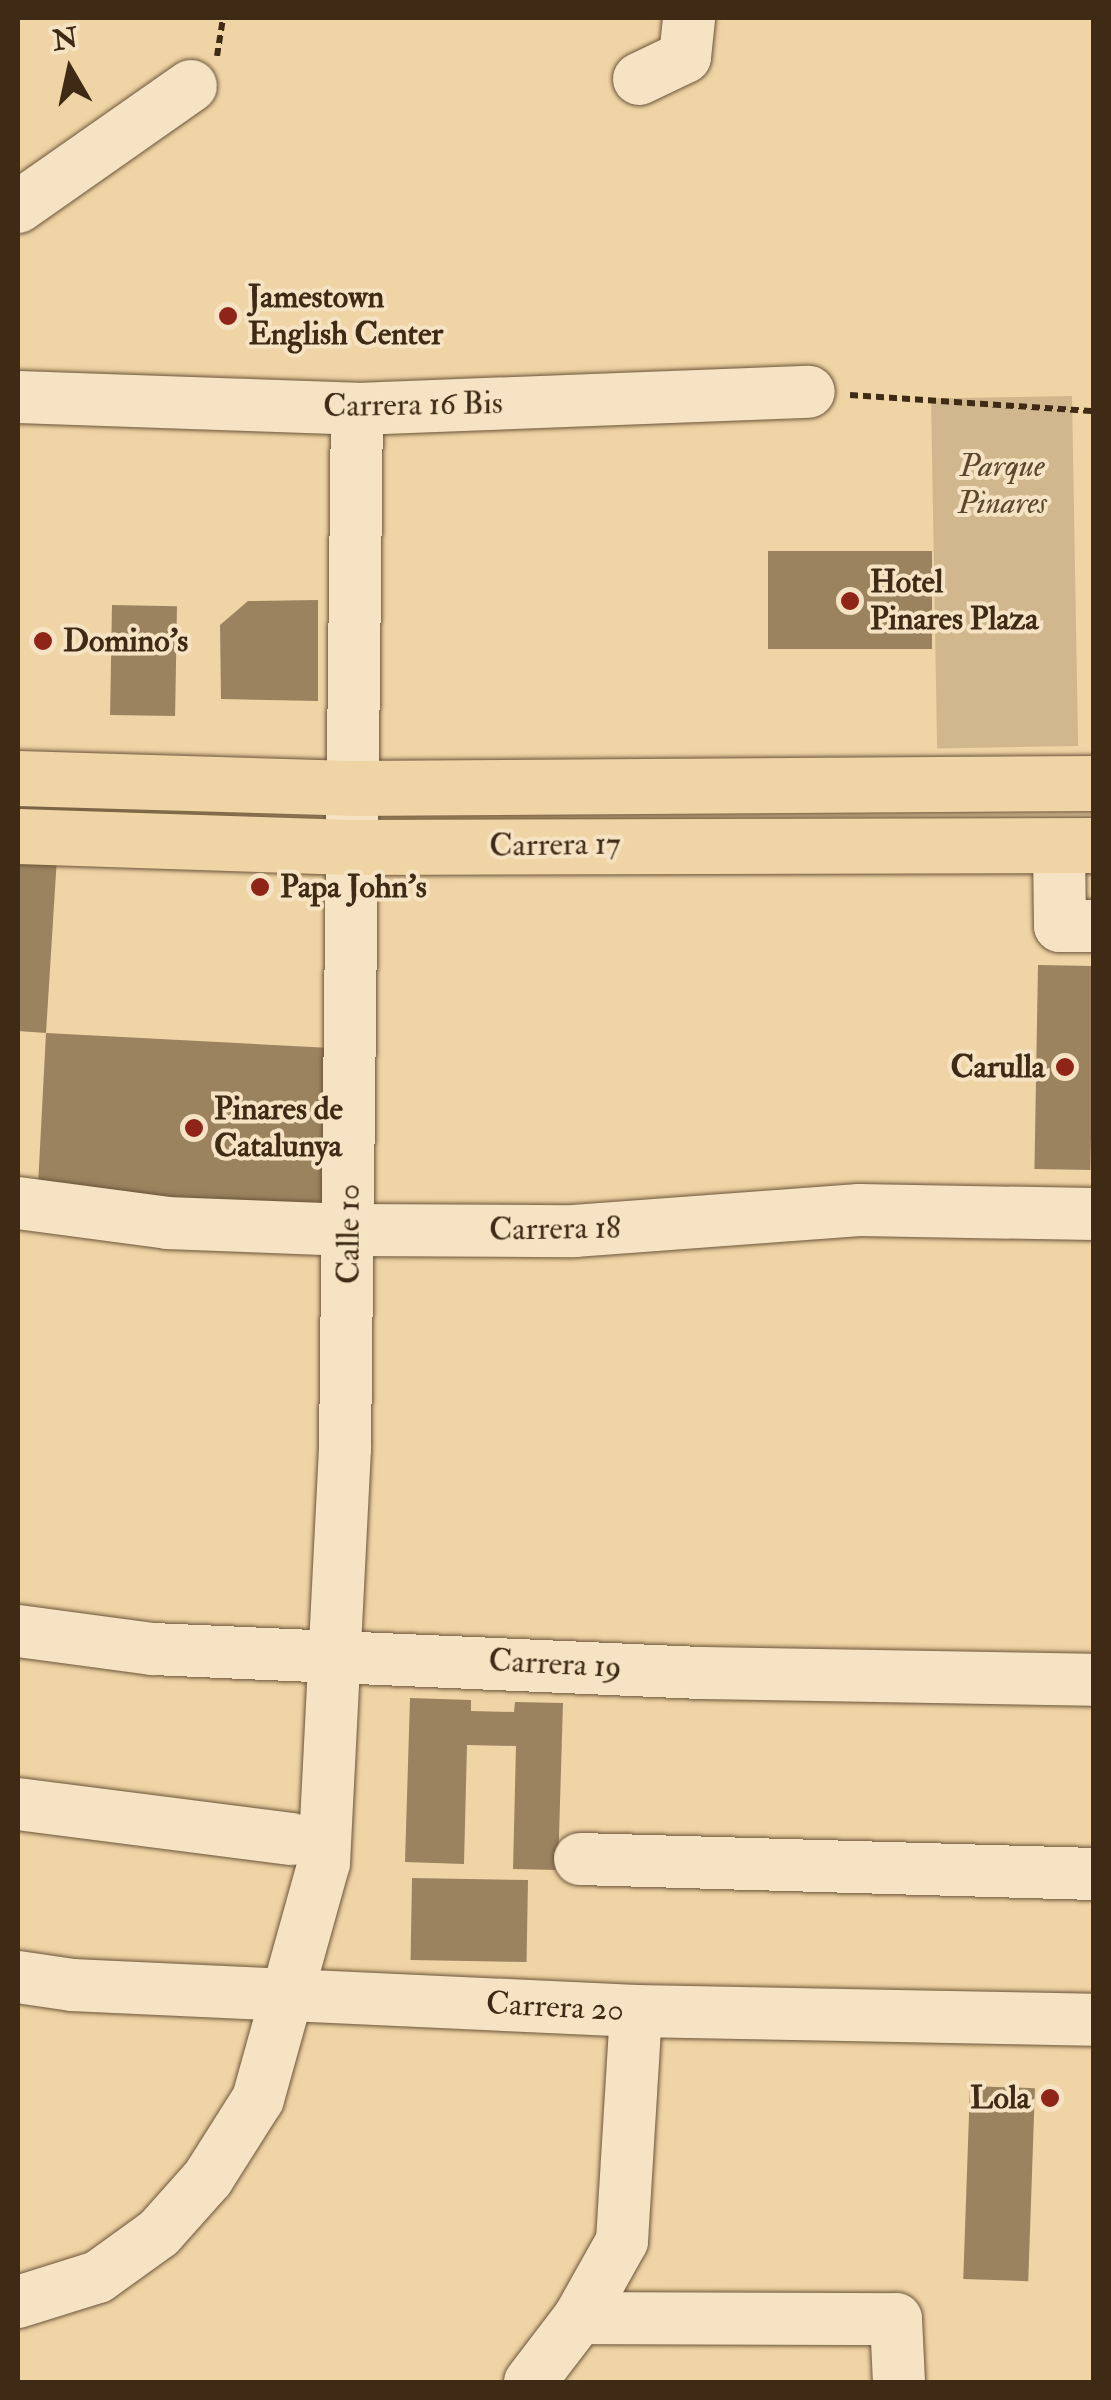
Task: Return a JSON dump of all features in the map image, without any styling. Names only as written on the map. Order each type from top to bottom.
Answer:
[{"type":"main road","name":"Carrera 17","points":[[18,778],[351,788],[1094,783]]},
{"type":"main road","name":"Carrera 17","points":[[18,836],[350,847],[1076,845]]},
{"type":"street","points":[[639,78],[685,57],[689,18]]},
{"type":"street","points":[[18,207],[191,86]]},
{"type":"street","name":"Carrera 16 Bis","points":[[18,397],[356,409],[809,392]]},
{"type":"street","name":"Calle 10","points":[[18,2302],[98,2277],[159,2233],[208,2178],[258,2098],[292,1994],[324,1863],[350,1230],[356,409]]},
{"type":"street","points":[[1076,845],[1060,926],[1094,926]]},
{"type":"street","name":"Carrera 18","points":[[18,1202],[167,1224],[350,1230],[574,1232],[859,1210],[1094,1214]]},
{"type":"street","name":"Carrera 19","points":[[18,1631],[153,1649],[333,1653],[700,1673],[1094,1680]]},
{"type":"street","points":[[18,1804],[292,1839]]},
{"type":"street","points":[[580,1859],[1094,1874]]},
{"type":"street","name":"Carrera 20","points":[[18,1977],[636,2011],[1094,2020]]},
{"type":"street","points":[[530,2382],[579,2318],[622,2241],[636,2011]]},
{"type":"street","points":[[579,2318],[896,2319],[899,2382]]},
{"type":"path","points":[[809,392],[1094,411]]},
{"type":"green space","name":"Parque Pinares","points":[[1072,396],[1078,746],[937,748],[931,398]]},
{"type":"building","name":"Hotel Pinares Plaza","points":[[768,551],[932,551],[932,649],[768,649]]},
{"type":"building","points":[[318,600],[318,701],[221,699],[220,625],[248,601]]},
{"type":"building","points":[[112,605],[177,606],[175,716],[110,715]]},
{"type":"building","points":[[18,836],[58,841],[46,1033],[18,1031]]},
{"type":"building","name":"Carulla","points":[[1038,965],[1094,966],[1090,1170],[1034,1169]]},
{"type":"building","name":"Pinares de Catalunya","points":[[46,1033],[350,1049],[341,1221],[37,1205]]},
{"type":"building","points":[[410,1698],[471,1700],[471,1711],[514,1712],[515,1702],[563,1703],[558,1870],[513,1869],[516,1746],[467,1745],[464,1864],[405,1862]]},
{"type":"building","points":[[412,1878],[528,1880],[527,1962],[411,1960]]},
{"type":"building","points":[[970,2086],[1035,2088],[1028,2281],[963,2279]]},
{"type":"place","name":"Jamestown English Center","points":[[228,316]]},
{"type":"place","name":"Hotel Pinares Plaza","points":[[850,601]]},
{"type":"place","name":"Domino's","points":[[43,641]]},
{"type":"place","name":"Papa John's","points":[[260,887]]},
{"type":"place","name":"Carulla","points":[[1065,1067]]},
{"type":"place","name":"Pinares de Catalunya","points":[[194,1128]]},
{"type":"place","name":"Lola","points":[[1050,2098]]}]
